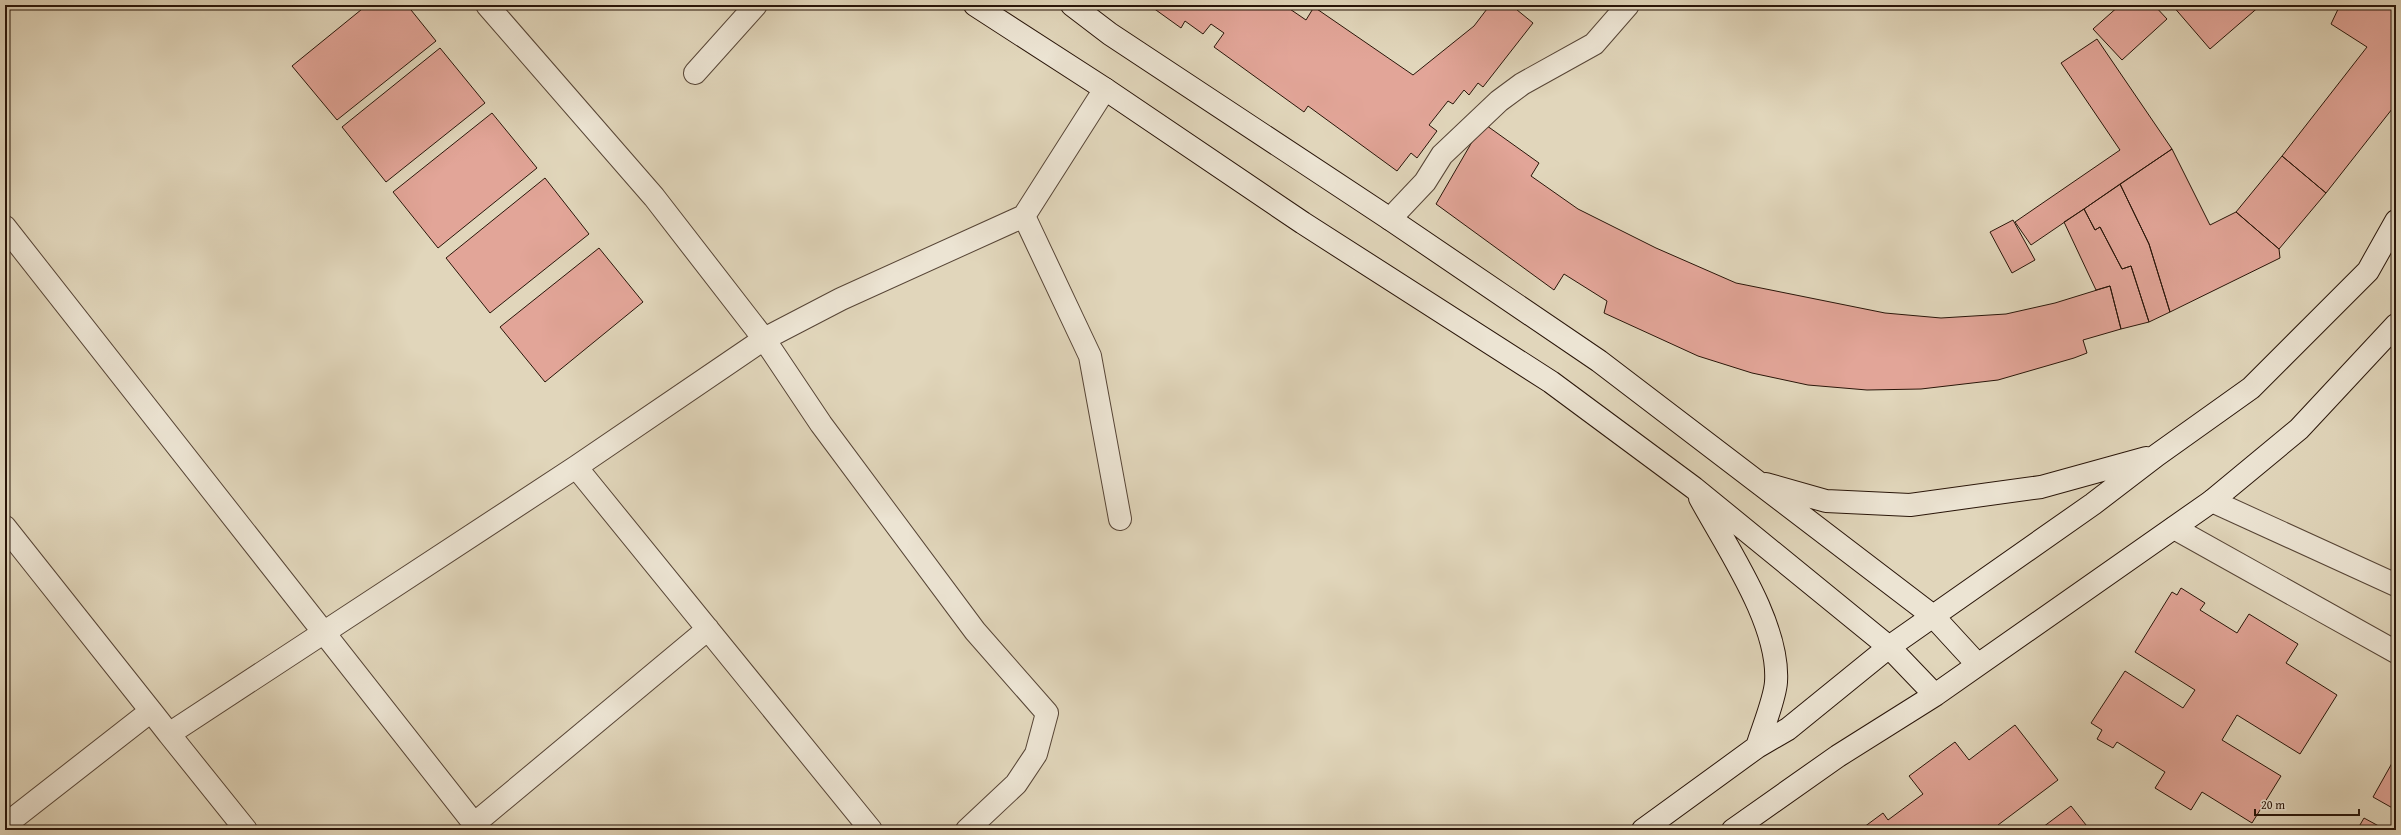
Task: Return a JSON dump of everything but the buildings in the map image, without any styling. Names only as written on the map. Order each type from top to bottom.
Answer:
[{"type":"street","points":[[487,5],[654,197],[764,339],[826,430],[975,631],[1047,713],[1036,754],[1016,784],[967,830]]},
{"type":"street","points":[[695,73],[756,5]]},
{"type":"street","points":[[975,5],[1105,89],[1303,223],[1551,382],[1694,488],[1889,647],[1935,695]]},
{"type":"street","points":[[1072,5],[1110,34],[1390,219],[1599,361],[1933,616],[1978,665]]},
{"type":"street","points":[[1390,219],[1425,182],[1442,155],[1499,101],[1522,84],[1594,44],[1628,5]]},
{"type":"street","points":[[169,734],[576,467],[764,339],[841,299],[1024,216],[1105,89]]},
{"type":"street","points":[[1024,216],[1090,356],[1120,519]]},
{"type":"street","points":[[1643,830],[1757,747],[1788,729],[1889,647],[2093,504],[2157,455],[2251,388],[2368,272],[2396,222]]},
{"type":"street","points":[[5,227],[476,827],[708,629]]},
{"type":"street","points":[[1733,830],[1838,756],[1935,695],[2212,501],[2299,428],[2396,325]]},
{"type":"street","points":[[1754,480],[1826,500],[1910,505],[2041,487],[2157,455]]},
{"type":"street","points":[[576,467],[871,830]]},
{"type":"street","points":[[1694,488],[1759,606],[1775,655],[1776,683],[1757,747]]},
{"type":"street","points":[[2212,501],[2396,585]]},
{"type":"street","points":[[2174,528],[2396,652]]},
{"type":"street","points":[[8,539],[151,711],[246,830]]},
{"type":"street","points":[[5,825],[151,711]]}]
